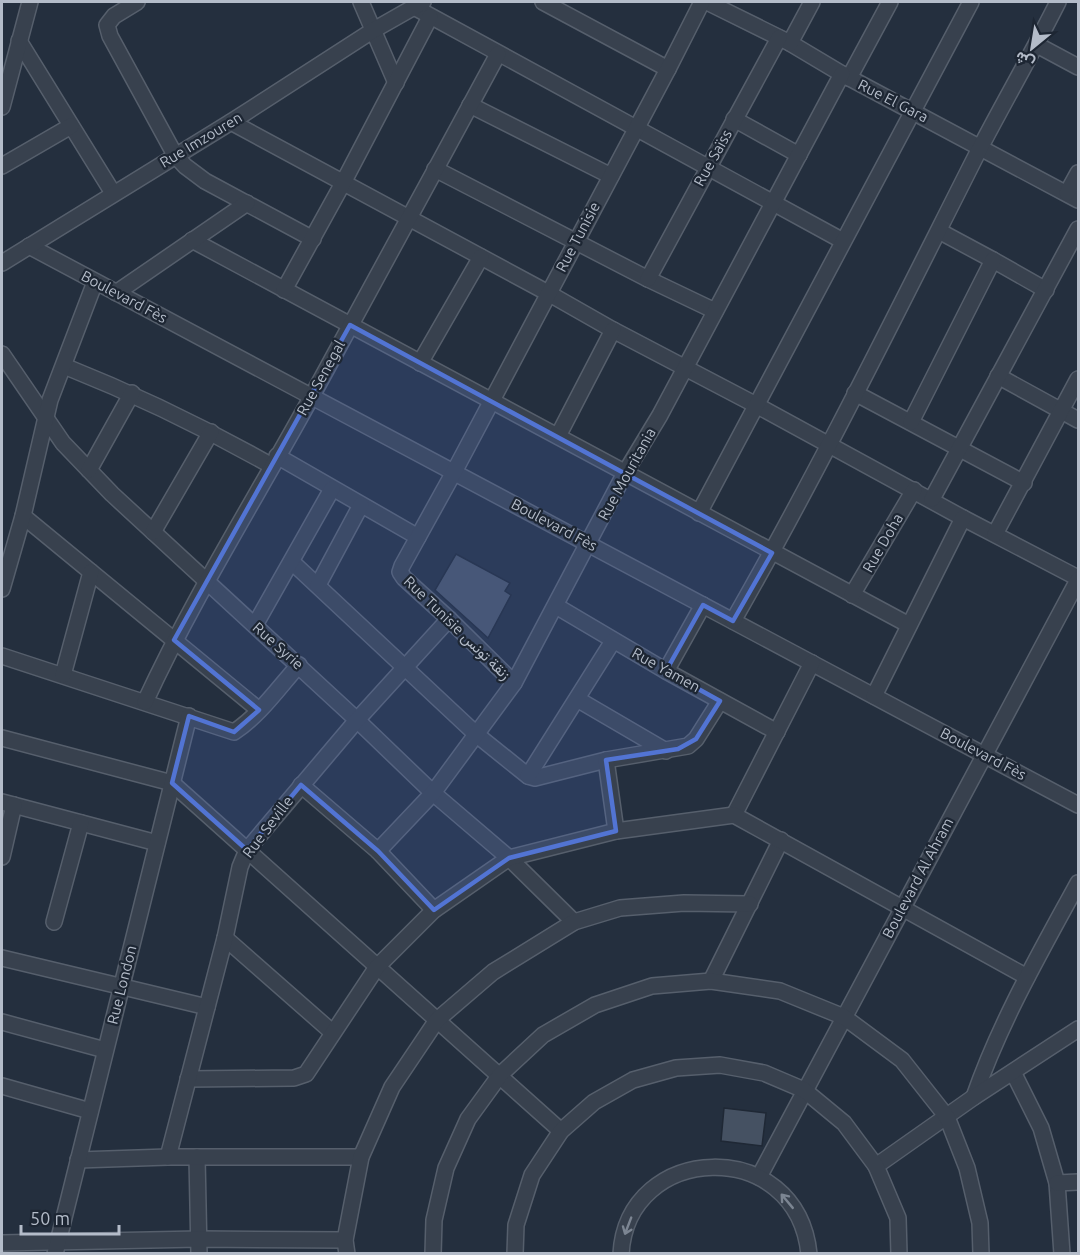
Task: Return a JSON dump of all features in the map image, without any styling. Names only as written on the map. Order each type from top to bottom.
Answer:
[{"type":"street","points":[[2,107],[30,2]]},
{"type":"street","points":[[138,2],[114,16],[107,25],[110,36],[174,155],[206,181],[314,239]]},
{"type":"street","points":[[362,2],[372,31],[396,83]]},
{"type":"street","points":[[543,2],[668,69]]},
{"type":"street","name":"Rue Tunisie","points":[[400,572],[702,2]]},
{"type":"street","name":"Rue El Gara","points":[[707,2],[784,40],[845,76],[1073,196]]},
{"type":"street","name":"Rue Saïss","points":[[648,279],[734,119],[784,40],[812,2]]},
{"type":"street","name":"Rue Mouritania","points":[[378,851],[433,793],[514,683],[625,473],[660,415],[799,155],[890,2]]},
{"type":"street","points":[[699,513],[971,2]]},
{"type":"street","points":[[734,621],[830,444],[980,148],[1058,2]]},
{"type":"street","points":[[418,4],[430,17],[843,242]]},
{"type":"street","name":"Rue Imzouren","points":[[2,263],[418,4]]},
{"type":"street","points":[[284,290],[344,183],[430,17]]},
{"type":"street","points":[[19,41],[113,193]]},
{"type":"street","points":[[1037,45],[1078,67]]},
{"type":"street","name":"Rue Senegal","points":[[145,702],[206,580],[311,397],[498,54]]},
{"type":"street","points":[[470,105],[611,176]]},
{"type":"street","points":[[734,119],[799,155]]},
{"type":"street","points":[[231,122],[1078,579]]},
{"type":"street","points":[[2,166],[71,126]]},
{"type":"street","points":[[435,169],[715,311]]},
{"type":"street","points":[[1073,196],[1078,173]]},
{"type":"street","points":[[116,293],[247,203]]},
{"type":"street","points":[[932,499],[1078,230]]},
{"type":"street","points":[[939,231],[1046,290]]},
{"type":"street","points":[[192,240],[909,626]]},
{"type":"street","name":"Boulevard Fès","points":[[29,246],[1078,805]]},
{"type":"street","points":[[420,363],[480,257]]},
{"type":"street","points":[[911,422],[993,260]]},
{"type":"street","points":[[2,589],[23,516],[50,400],[95,282]]},
{"type":"street","points":[[558,436],[613,330]]},
{"type":"street","name":"Rue Syrie","points":[[2,354],[8,375],[63,443],[89,470],[433,793],[509,858],[574,922]]},
{"type":"street","points":[[64,366],[132,393],[332,489],[418,537]]},
{"type":"street","points":[[998,376],[1078,420]]},
{"type":"street","points":[[995,534],[1078,379]]},
{"type":"street","points":[[89,470],[132,393]]},
{"type":"street","points":[[855,393],[1024,483]]},
{"type":"street","points":[[153,532],[211,432]]},
{"type":"street","points":[[255,625],[332,489]]},
{"type":"street","name":"Rue Doha","points":[[852,596],[914,490]]},
{"type":"street","points":[[318,585],[362,505]]},
{"type":"street","points":[[23,516],[259,710]]},
{"type":"street","points":[[874,696],[963,518]]},
{"type":"street","points":[[292,562],[477,735],[528,776],[543,777],[606,760],[688,746],[696,739],[720,700]]},
{"type":"street","points":[[63,675],[91,572]]},
{"type":"street","name":"Rue Tunisie زنقة تونس","points":[[400,572],[514,683]]},
{"type":"street","name":"Boulevard Al Ahram","points":[[759,1177],[1078,579]]},
{"type":"street","points":[[666,671],[703,605]]},
{"type":"street","name":"Rue Yamen","points":[[556,606],[613,641],[777,732]]},
{"type":"street","name":"Rue Seville","points":[[168,1156],[225,938],[240,867],[248,850],[301,784],[449,619]]},
{"type":"street","points":[[528,776],[613,641]]},
{"type":"street","points":[[2,656],[234,732],[259,710],[298,665]]},
{"type":"street","points":[[734,815],[812,663]]},
{"type":"street","points":[[577,699],[666,751]]},
{"type":"street","name":"Rue London","points":[[56,1248],[189,716]]},
{"type":"street","points":[[2,738],[172,783],[561,1131]]},
{"type":"street","points":[[606,760],[616,831]]},
{"type":"street","points":[[301,784],[378,851],[434,910]]},
{"type":"street","points":[[2,857],[8,804],[157,843]]},
{"type":"street","points":[[188,1079],[298,1077],[306,1074],[377,967],[434,910],[509,858],[616,831],[734,815],[1027,977]]},
{"type":"street","points":[[54,922],[81,823]]},
{"type":"street","points":[[711,981],[781,840]]},
{"type":"street","points":[[974,1096],[986,1062],[1027,977],[1078,884]]},
{"type":"street","points":[[2,1243],[56,1248],[346,1247],[361,1157],[392,1087],[437,1020],[493,972],[574,922],[620,908],[684,903],[750,904]]},
{"type":"street","points":[[225,938],[332,1032]]},
{"type":"street","points":[[2,958],[207,1007]]},
{"type":"street","points":[[433,1254],[434,1221],[446,1168],[468,1119],[500,1075],[543,1035],[595,1005],[652,986],[711,981],[780,991],[844,1017],[902,1060],[947,1117],[967,1168],[980,1223],[981,1254]]},
{"type":"street","points":[[2,1022],[105,1050]]},
{"type":"street","points":[[876,1166],[974,1096],[1078,1029]]},
{"type":"street","points":[[515,1254],[516,1225],[532,1175],[561,1131],[594,1102],[633,1080],[676,1068],[720,1065],[764,1073],[804,1090],[844,1123],[876,1166],[898,1218],[899,1254]]},
{"type":"street","points":[[1013,1072],[1041,1128],[1057,1183],[1062,1254]]},
{"type":"street","points":[[2,1086],[90,1111]]},
{"type":"street","points":[[78,1160],[168,1156],[361,1157]]},
{"type":"street","points":[[197,1157],[199,1246]]},
{"type":"street","points":[[621,1254],[626,1229],[633,1213],[644,1198],[657,1186],[672,1177],[689,1170],[715,1167],[742,1170],[776,1188],[790,1203],[801,1221],[808,1241],[809,1254]]},
{"type":"street","points":[[1057,1183],[1078,1182]]},
{"type":"highlighted area","points":[[350,325],[772,553],[733,621],[703,605],[666,671],[720,701],[696,739],[678,749],[606,760],[616,831],[509,858],[434,910],[378,851],[301,785],[247,850],[172,783],[189,716],[234,732],[259,710],[174,640]]},
{"type":"building","points":[[456,554],[510,583],[505,591],[511,595],[488,638],[435,590]]},
{"type":"building","points":[[724,1108],[766,1113],[762,1146],[721,1141]]}]
